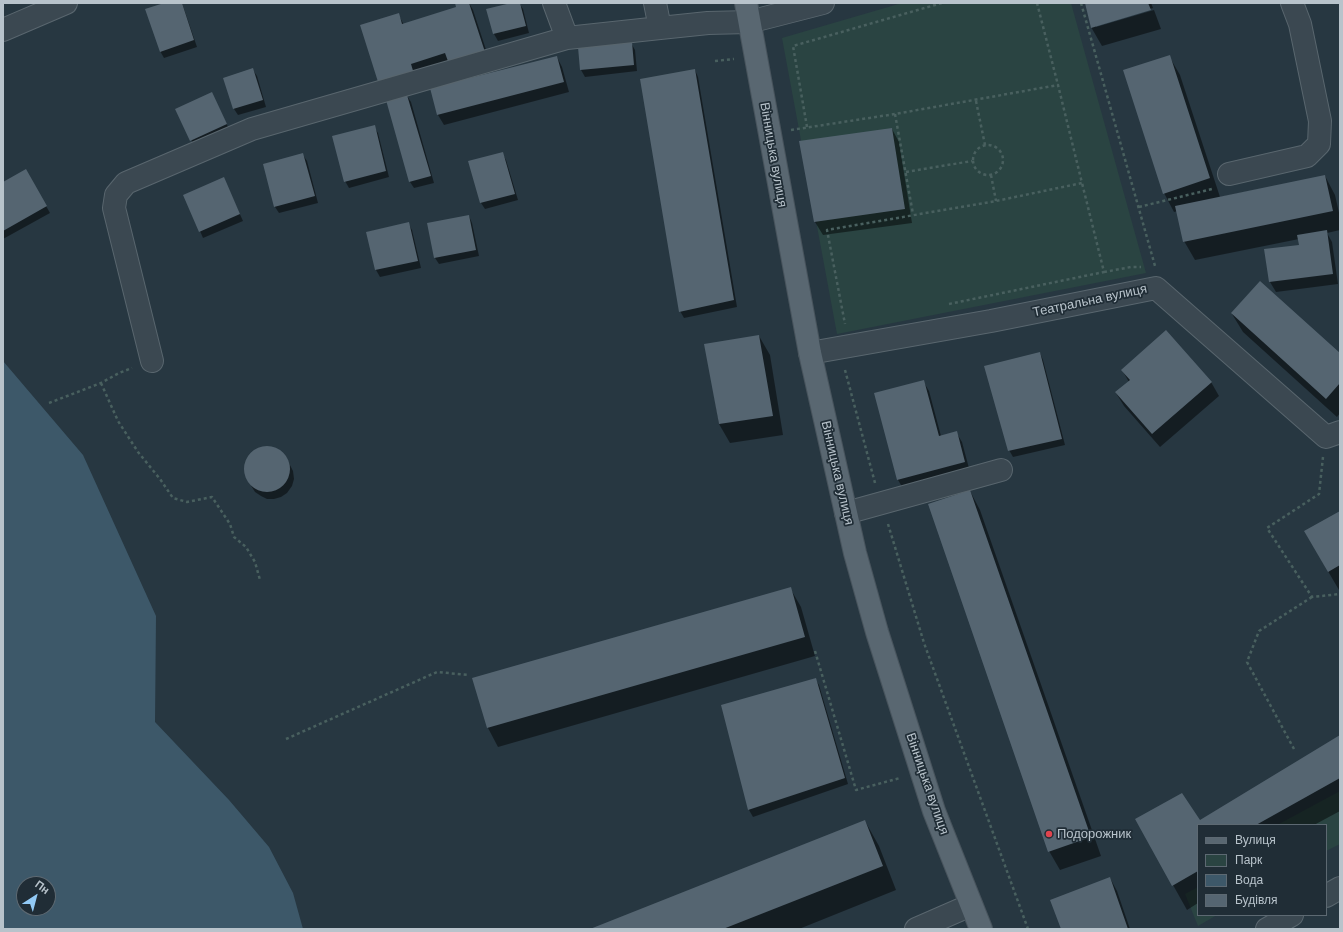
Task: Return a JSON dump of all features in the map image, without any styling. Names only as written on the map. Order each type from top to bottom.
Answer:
[{"type":"main road","name":"Вінницька вулиця","points":[[748,13],[810,352],[855,553],[877,632],[932,803],[981,929]]},
{"type":"street","points":[[3,30],[66,3]]},
{"type":"street","points":[[554,3],[567,38]]},
{"type":"street","points":[[655,3],[660,28]]},
{"type":"street","points":[[152,361],[114,208],[116,195],[126,183],[252,128],[567,38],[708,23],[748,13],[823,3]]},
{"type":"street","points":[[1229,174],[1307,156],[1319,144],[1320,121],[1300,24],[1292,3]]},
{"type":"street","name":"Театральна вулиця","points":[[810,352],[991,321],[1156,277],[1333,434]]},
{"type":"street","points":[[846,513],[1001,470]]},
{"type":"street","points":[[1327,895],[1340,888]]},
{"type":"street","points":[[916,929],[971,905]]},
{"type":"street","points":[[1267,929],[1290,916]]},
{"type":"path","points":[[807,127],[793,46],[942,3]]},
{"type":"path","points":[[1037,3],[1104,272]]},
{"type":"path","points":[[1081,3],[1089,38],[1139,207],[1156,277]]},
{"type":"path","points":[[715,61],[735,58]]},
{"type":"path","points":[[791,130],[895,114],[1058,85]]},
{"type":"path","points":[[976,100],[985,145]]},
{"type":"path","points":[[895,114],[913,214]]},
{"type":"path","points":[[985,145],[990,145],[1000,150],[1004,160],[1001,169],[991,175],[979,173],[972,161],[976,151],[985,145]]},
{"type":"path","points":[[906,172],[972,161]]},
{"type":"path","points":[[1139,207],[1218,188],[1229,174]]},
{"type":"path","points":[[991,175],[996,201]]},
{"type":"path","points":[[852,323],[845,325],[827,230],[913,214],[996,201],[1082,183]]},
{"type":"path","points":[[944,305],[1132,267],[1156,277]]},
{"type":"path","points":[[840,348],[882,503],[924,643],[1028,929]]},
{"type":"path","points":[[49,403],[101,383],[119,373],[152,361]]},
{"type":"path","points":[[101,383],[118,421],[138,452],[173,498],[187,502],[212,497],[230,524],[234,537],[246,547],[255,562],[260,580]]},
{"type":"path","points":[[1312,597],[1267,528],[1318,494],[1333,434]]},
{"type":"path","points":[[1294,749],[1247,662],[1259,631],[1312,597],[1340,594]]},
{"type":"path","points":[[815,651],[856,790],[901,778]]},
{"type":"path","points":[[286,739],[437,672],[469,675]]},
{"type":"green space","points":[[902,3],[1071,3],[1146,273],[837,334],[782,38]]},
{"type":"green space","points":[[1340,791],[1340,844],[1327,850],[1327,824],[1279,824]]},
{"type":"green space","points":[[1197,888],[1197,916],[1215,916],[1198,926],[1185,894]]},
{"type":"water","points":[[3,361],[83,455],[156,616],[155,722],[229,800],[269,847],[293,893],[303,929],[3,929]]},
{"type":"building","points":[[164,3],[182,3],[194,40],[160,52],[145,9]]},
{"type":"building","points":[[455,3],[469,3],[485,52],[449,64],[445,53],[411,64],[414,74],[379,85],[360,25],[399,13],[402,24],[456,7]]},
{"type":"building","points":[[511,3],[520,3],[526,26],[493,34],[486,9]]},
{"type":"building","points":[[1085,3],[1148,3],[1151,10],[1091,28]]},
{"type":"building","points":[[632,42],[634,65],[580,70],[578,47]]},
{"type":"building","points":[[1170,55],[1210,178],[1163,194],[1123,70]]},
{"type":"building","points":[[557,56],[564,82],[437,115],[430,88]]},
{"type":"building","points":[[253,68],[263,100],[233,109],[223,78]]},
{"type":"building","points":[[695,69],[734,300],[679,312],[640,79]]},
{"type":"building","points":[[212,92],[227,124],[190,141],[175,109]]},
{"type":"building","points":[[407,95],[431,176],[409,182],[386,100]]},
{"type":"building","points":[[375,125],[386,171],[344,182],[332,136]]},
{"type":"building","points":[[892,128],[905,209],[814,222],[799,141]]},
{"type":"building","points":[[503,152],[515,194],[480,203],[468,161]]},
{"type":"building","points":[[303,153],[315,196],[274,207],[263,164]]},
{"type":"building","points":[[26,169],[47,206],[3,231],[3,182]]},
{"type":"building","points":[[1325,175],[1333,211],[1183,242],[1175,206]]},
{"type":"building","points":[[224,177],[240,214],[199,232],[183,195]]},
{"type":"building","points":[[469,215],[476,250],[434,258],[427,223]]},
{"type":"building","points":[[409,222],[418,261],[375,270],[366,232]]},
{"type":"building","points":[[1327,230],[1333,274],[1269,282],[1264,249],[1299,245],[1297,235]]},
{"type":"building","points":[[1260,281],[1340,353],[1340,383],[1326,399],[1231,313]]},
{"type":"building","points":[[1166,330],[1212,382],[1152,434],[1115,392],[1130,380],[1121,370]]},
{"type":"building","points":[[759,335],[773,416],[719,424],[704,344]]},
{"type":"building","points":[[1040,352],[1062,439],[1008,451],[984,366]]},
{"type":"building","points":[[924,380],[939,436],[957,431],[965,462],[897,480],[874,393]]},
{"type":"building","points":[[262,446],[272,446],[280,450],[286,456],[290,464],[290,474],[286,482],[280,488],[272,492],[262,492],[254,488],[248,482],[244,474],[244,464],[248,456],[254,450]]},
{"type":"building","points":[[970,490],[1091,837],[1048,852],[928,504]]},
{"type":"building","points":[[1340,511],[1340,565],[1328,572],[1304,531]]},
{"type":"building","points":[[791,587],[805,637],[487,728],[472,678]]},
{"type":"building","points":[[816,678],[845,778],[748,810],[721,705]]},
{"type":"building","points":[[1340,735],[1340,778],[1258,824],[1197,824],[1197,872],[1172,886],[1135,819],[1182,793],[1200,820]]},
{"type":"building","points":[[865,820],[883,866],[723,929],[590,929]]},
{"type":"building","points":[[1110,877],[1128,929],[1061,929],[1050,900]]},
{"type":"place","name":"Подорожник","points":[[1049,834]]}]
